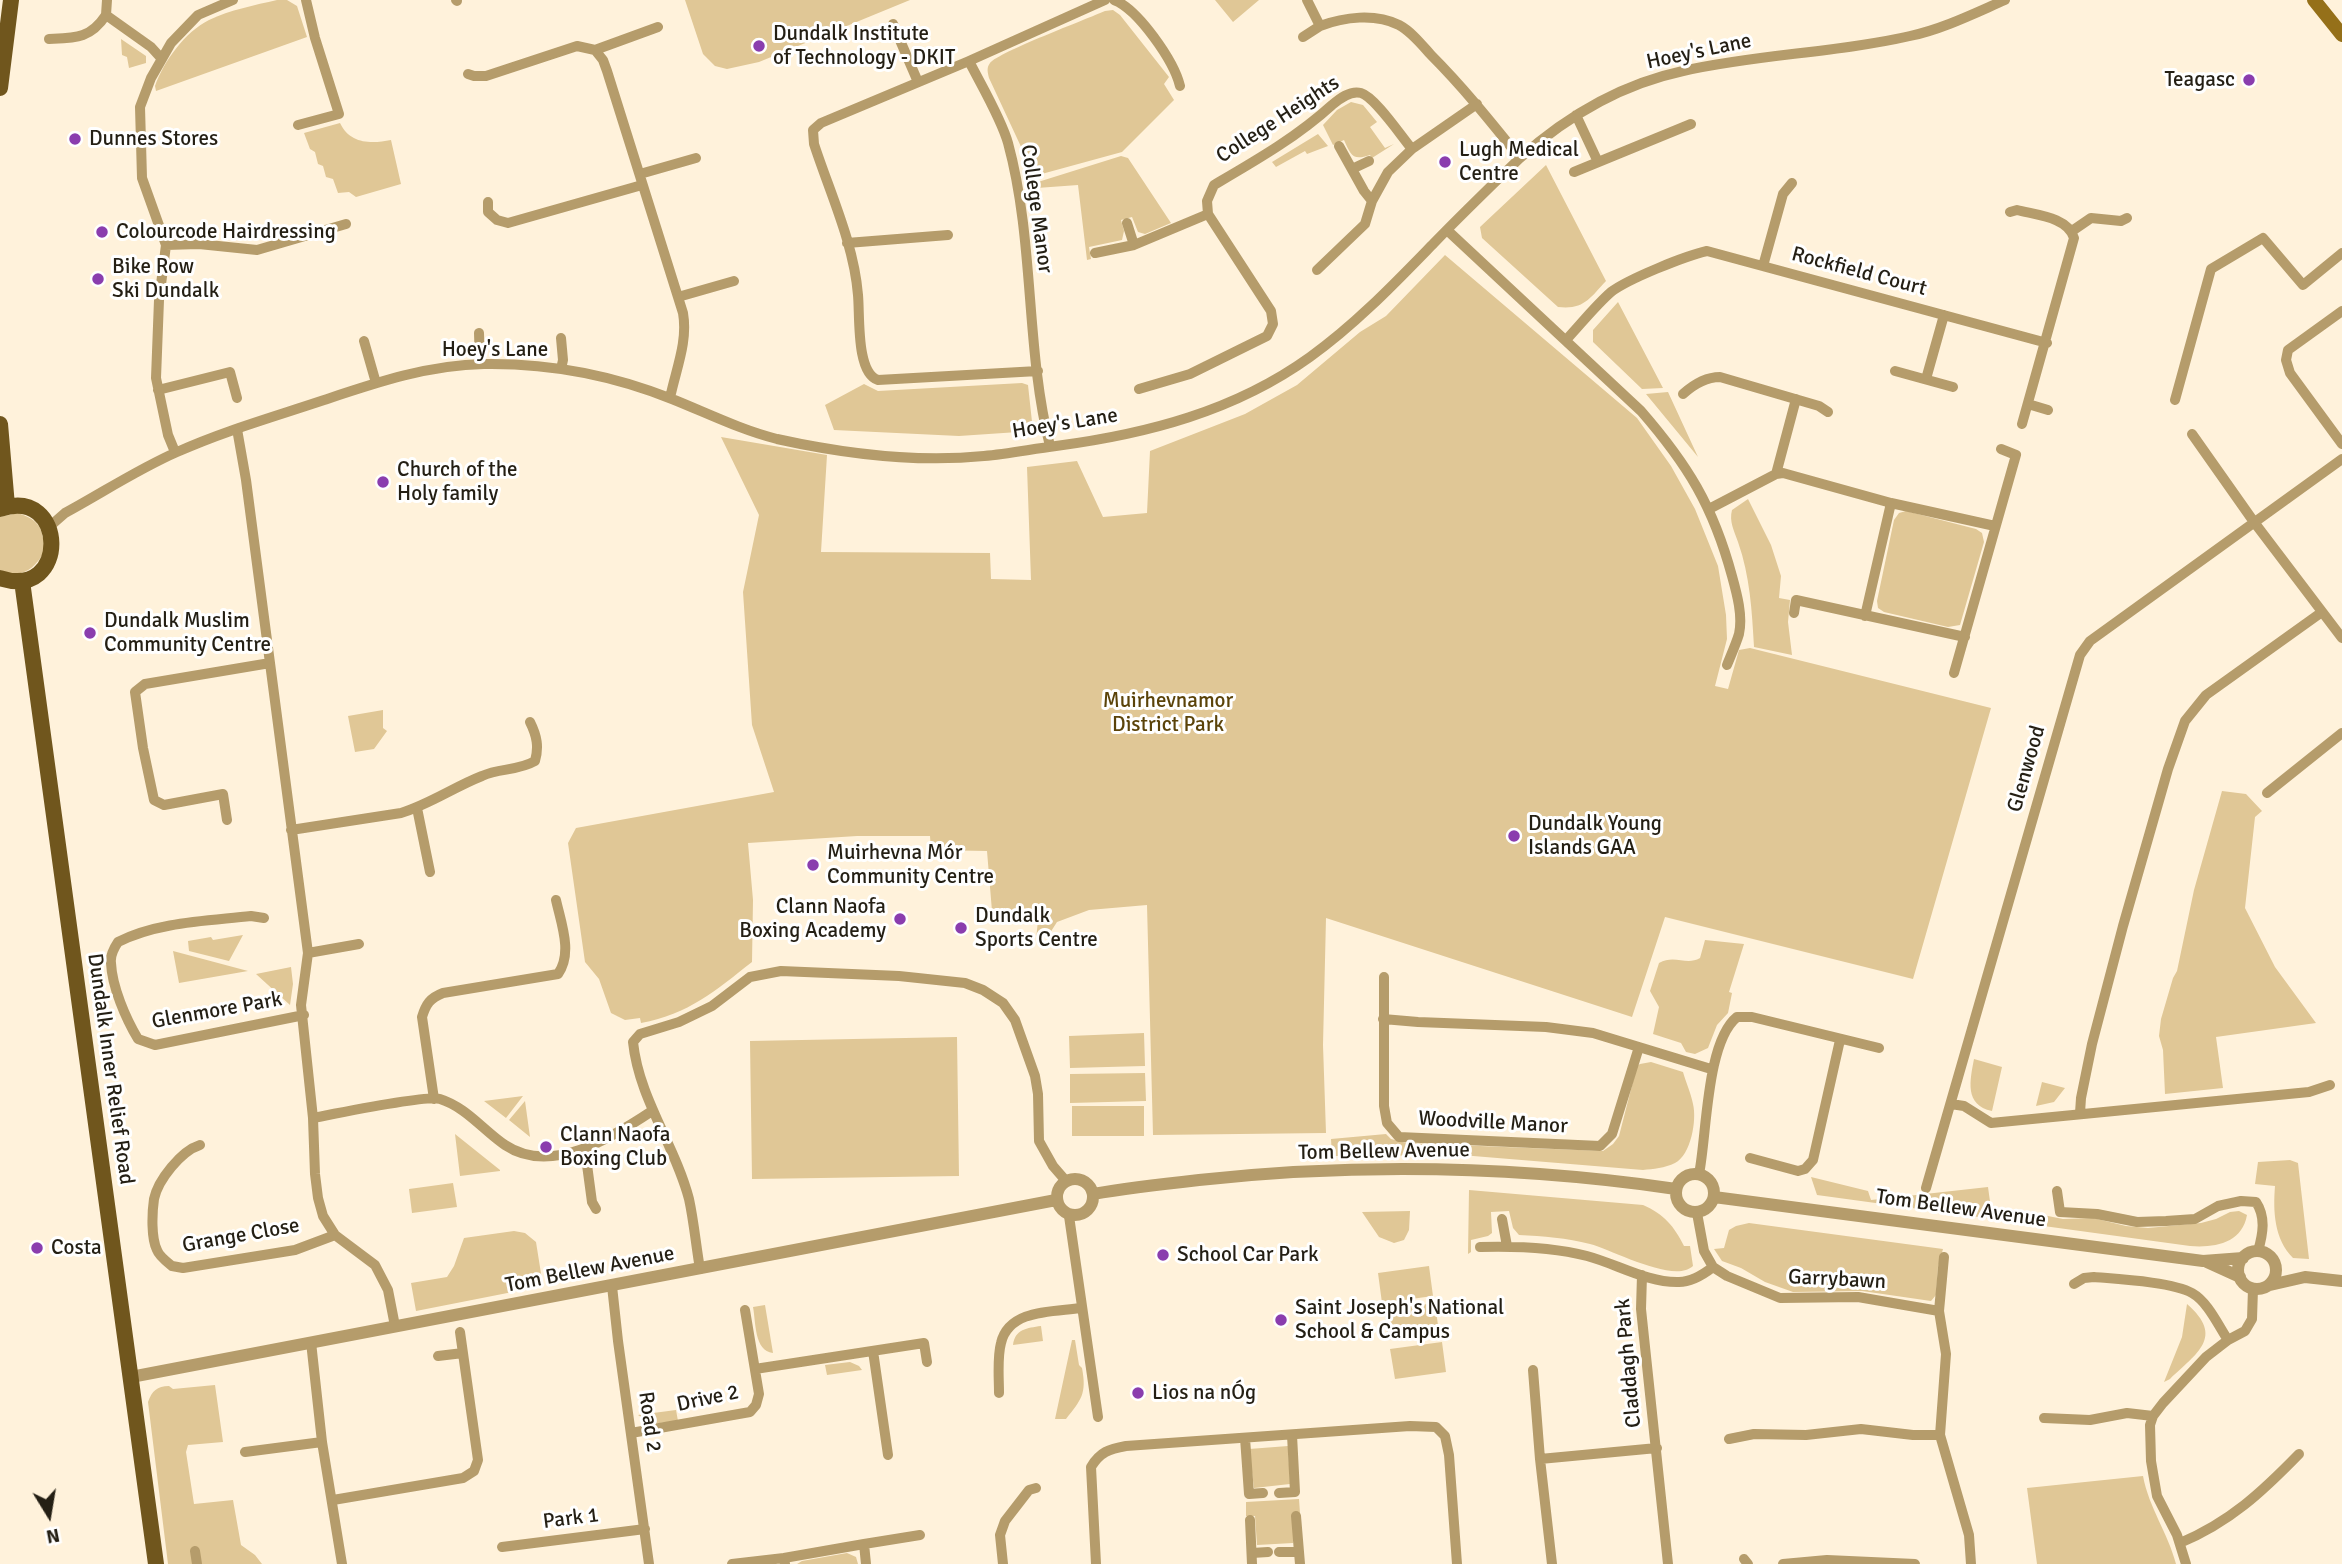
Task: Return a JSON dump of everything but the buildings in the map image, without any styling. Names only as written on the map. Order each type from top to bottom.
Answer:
[{"type":"main road","points":[[0,88],[11,0]]},
{"type":"main road","points":[[2314,0],[2342,35]]},
{"type":"main road","points":[[0,424],[4,508],[24,506],[43,517],[49,527],[53,544],[48,562],[37,575],[22,581],[0,579]]},
{"type":"main road","name":"Dundalk Inner Relief Road","points":[[22,581],[156,1564]]},
{"type":"street","points":[[49,38],[73,38],[96,29],[106,15],[107,0]]},
{"type":"street","points":[[175,452],[168,435],[156,377],[159,300],[166,245],[142,178],[140,107],[161,58],[171,43],[198,15],[233,0]]},
{"type":"street","points":[[298,125],[339,114],[306,0]]},
{"type":"street","points":[[1038,370],[878,380],[872,378],[865,369],[862,355],[858,291],[847,243],[814,144],[813,130],[821,123],[1105,0]]},
{"type":"street","points":[[1114,0],[1125,4],[1164,51],[1176,70],[1180,86]]},
{"type":"street","points":[[1307,0],[1320,26]]},
{"type":"street","name":"Hoey's Lane","points":[[49,527],[65,513],[175,452],[237,429],[417,371],[480,364],[561,369],[598,375],[670,398],[776,439],[874,455],[945,458],[984,456],[1121,436],[1159,427],[1209,411],[1256,390],[1306,360],[1365,312],[1546,135],[1576,115],[1623,90],[1680,71],[1863,46],[1914,36],[2005,0]]},
{"type":"street","points":[[106,15],[151,47],[161,58]]},
{"type":"street","points":[[1303,37],[1320,26],[1348,18],[1370,18],[1393,23],[1408,31],[1464,87],[1520,158]]},
{"type":"street","points":[[893,24],[918,82]]},
{"type":"street","points":[[468,74],[486,76],[577,46],[595,50],[658,27]]},
{"type":"street","points":[[595,50],[607,71],[685,326],[683,351],[670,398]]},
{"type":"street","name":"College Manor","points":[[969,61],[1007,140],[1018,185],[1045,428],[1050,446]]},
{"type":"street","name":"College Heights","points":[[1208,214],[1208,201],[1214,185],[1312,123],[1339,99],[1350,93],[1358,92],[1368,97],[1412,149]]},
{"type":"street","points":[[1317,270],[1364,224],[1372,201],[1388,172],[1412,149],[1477,104]]},
{"type":"street","points":[[1576,115],[1598,162]]},
{"type":"street","points":[[1574,172],[1691,124]]},
{"type":"street","points":[[1339,146],[1372,201]]},
{"type":"street","points":[[488,202],[488,212],[497,220],[508,223],[696,158]]},
{"type":"street","points":[[1352,169],[1369,161]]},
{"type":"street","name":"Rockfield Court","points":[[1763,266],[1783,194],[1793,183]]},
{"type":"street","points":[[2010,212],[2017,210],[2054,220],[2068,226],[2074,238],[2047,343],[2022,425]]},
{"type":"street","points":[[1095,253],[1134,245],[1208,214],[1271,311],[1273,324],[1267,336],[1190,373],[1139,389]]},
{"type":"street","points":[[2072,231],[2091,218],[2121,221],[2127,218]]},
{"type":"street","points":[[1127,223],[1134,245]]},
{"type":"street","points":[[166,245],[199,244],[257,250],[346,224]]},
{"type":"street","points":[[1447,230],[1641,411],[1694,478],[1724,546],[1738,599],[1739,633],[1727,665]]},
{"type":"street","points":[[847,243],[948,235]]},
{"type":"street","points":[[2175,400],[2211,269],[2263,238],[2303,285],[2342,253]]},
{"type":"street","name":"Rockfield Court","points":[[1566,340],[1612,292],[1693,254],[1707,251],[2047,343]]},
{"type":"street","points":[[678,296],[734,281]]},
{"type":"street","points":[[2342,311],[2288,350],[2286,360],[2290,373],[2342,444]]},
{"type":"street","name":"Rockfield Court","points":[[1926,379],[1944,315]]},
{"type":"street","points":[[478,333],[480,364]]},
{"type":"street","points":[[561,369],[564,360],[562,338]]},
{"type":"street","points":[[364,341],[376,383]]},
{"type":"street","points":[[1895,371],[1954,387]]},
{"type":"street","points":[[158,390],[230,372],[237,398]]},
{"type":"street","points":[[1684,394],[1692,386],[1713,377],[1720,377],[1819,405],[1828,412]]},
{"type":"street","points":[[1776,474],[1796,399]]},
{"type":"street","points":[[2028,404],[2048,410]]},
{"type":"street","points":[[237,429],[308,953],[301,1004],[318,1198],[323,1216],[335,1235],[375,1265],[388,1290],[395,1326]]},
{"type":"street","points":[[2192,434],[2254,522],[2342,638]]},
{"type":"street","points":[[1954,673],[2016,454],[2001,449]]},
{"type":"street","name":"Glenwood","points":[[1926,1188],[2080,655],[2090,641],[2342,459]]},
{"type":"street","points":[[1709,509],[1776,474],[1783,473],[1891,503],[1995,526]]},
{"type":"street","points":[[1866,616],[1891,503]]},
{"type":"street","points":[[1794,613],[1796,600],[1965,637]]},
{"type":"street","points":[[2080,1113],[2095,1031],[2168,769],[2185,721],[2206,695],[2322,612]]},
{"type":"street","points":[[227,820],[223,794],[164,805],[154,800],[135,692],[145,684],[270,663]]},
{"type":"street","points":[[291,830],[401,813],[417,808],[482,775],[525,767],[534,761],[538,750],[530,722]]},
{"type":"street","points":[[2267,793],[2342,733]]},
{"type":"street","points":[[417,808],[430,872]]},
{"type":"street","points":[[434,1098],[422,1017],[425,1007],[432,997],[443,993],[558,974],[563,966],[565,950],[556,900]]},
{"type":"street","name":"Glenmore Park","points":[[264,918],[251,916],[134,933],[118,942],[110,963],[122,1006],[138,1039],[155,1045],[304,1015]]},
{"type":"street","points":[[308,953],[359,944]]},
{"type":"street","points":[[699,1269],[688,1199],[652,1111],[635,1059],[633,1042],[640,1034],[680,1022],[712,1006],[750,977],[781,971],[899,976],[965,983],[983,990],[1003,1003],[1015,1020],[1037,1085],[1039,1141],[1053,1166],[1066,1181]]},
{"type":"street","name":"Woodville Manor","points":[[1384,977],[1382,1080],[1385,1117],[1394,1133],[1406,1138],[1600,1146],[1612,1134],[1639,1047]]},
{"type":"street","points":[[1699,1174],[1712,1069],[1729,1023],[1737,1017],[1752,1017],[1879,1048]]},
{"type":"street","points":[[1383,1019],[1593,1032],[1712,1069]]},
{"type":"street","points":[[1750,1158],[1798,1171],[1805,1169],[1814,1160],[1840,1040]]},
{"type":"street","points":[[1951,1104],[1964,1107],[1992,1123],[2309,1092],[2330,1085]]},
{"type":"street","points":[[313,1118],[434,1098],[453,1106],[506,1146],[530,1156],[585,1150],[652,1111]]},
{"type":"street","name":"Grange Close","points":[[200,1145],[181,1158],[154,1198],[156,1250],[172,1266],[183,1268],[295,1250],[335,1235]]},
{"type":"street","points":[[585,1150],[592,1202],[596,1209]]},
{"type":"street","name":"Tom Bellew Avenue","points":[[1093,1194],[1242,1176],[1345,1169],[1551,1174],[1676,1189]]},
{"type":"street","points":[[1699,1174],[1711,1182],[1714,1197],[1708,1209],[1697,1213],[1687,1211],[1681,1207],[1676,1197],[1676,1189],[1680,1181],[1699,1174]]},
{"type":"street","points":[[1066,1181],[1083,1181],[1088,1184],[1093,1194],[1088,1210],[1078,1216],[1069,1216],[1062,1211],[1056,1200],[1058,1189],[1066,1181]]},
{"type":"street","points":[[2057,1191],[2060,1212],[2097,1214],[2137,1222],[2195,1219],[2218,1206],[2241,1201],[2256,1202],[2263,1212],[2258,1251]]},
{"type":"street","name":"Tom Bellew Avenue","points":[[1714,1197],[2203,1261],[2243,1258]]},
{"type":"street","name":"Tom Bellew Avenue","points":[[131,1377],[1056,1200]]},
{"type":"street","points":[[1697,1213],[1704,1251],[1713,1267]]},
{"type":"street","points":[[1069,1216],[1098,1417]]},
{"type":"street","points":[[1502,1219],[1507,1246]]},
{"type":"street","name":"Claddagh Park","points":[[1480,1247],[1534,1247],[1586,1255],[1651,1279],[1680,1282],[1706,1273],[1713,1267]]},
{"type":"street","points":[[2270,1285],[2276,1275],[2275,1264],[2269,1255],[2258,1251],[2243,1258],[2238,1268],[2240,1277],[2243,1283],[2253,1289],[2305,1277]]},
{"type":"street","points":[[1944,1257],[1939,1311],[1946,1354],[1940,1435],[1969,1535],[1971,1564]]},
{"type":"street","name":"Tom Bellew Avenue","points":[[2203,1261],[2240,1277]]},
{"type":"street","points":[[2275,1264],[2305,1277],[2342,1281]]},
{"type":"street","name":"Garrybawn","points":[[1713,1267],[1727,1276],[1780,1298],[1858,1297],[1939,1311]]},
{"type":"street","name":"Claddagh Park","points":[[1642,1275],[1642,1309],[1668,1564]]},
{"type":"street","points":[[2074,1284],[2084,1278],[2094,1277],[2192,1292],[2205,1305],[2228,1340]]},
{"type":"street","name":"Road 2","points":[[612,1286],[649,1564]]},
{"type":"street","points":[[2186,1564],[2180,1543],[2157,1496],[2149,1436],[2153,1416],[2206,1357],[2245,1331],[2252,1319],[2253,1289]]},
{"type":"street","points":[[999,1393],[1001,1343],[1009,1325],[1024,1317],[1081,1308]]},
{"type":"street","name":"Drive 2","points":[[631,1433],[750,1412],[756,1405],[759,1394],[745,1310]]},
{"type":"street","points":[[333,1500],[463,1478],[474,1471],[478,1460],[460,1332]]},
{"type":"street","points":[[311,1342],[322,1441],[342,1564]]},
{"type":"street","name":"Drive 2","points":[[755,1369],[924,1343],[927,1362]]},
{"type":"street","points":[[873,1351],[888,1455]]},
{"type":"street","points":[[438,1356],[463,1353]]},
{"type":"street","points":[[1533,1370],[1552,1564]]},
{"type":"street","points":[[2044,1418],[2090,1420],[2127,1413],[2153,1416]]},
{"type":"street","points":[[1096,1564],[1091,1467],[1097,1457],[1108,1449],[1410,1426],[1436,1427],[1445,1436],[1449,1455],[1457,1564]]},
{"type":"street","points":[[1729,1439],[1754,1434],[1806,1435],[1861,1429],[1940,1435]]},
{"type":"street","points":[[1279,1493],[1295,1493],[1292,1435]]},
{"type":"street","points":[[1245,1438],[1249,1494],[1263,1493]]},
{"type":"street","points":[[244,1452],[322,1441]]},
{"type":"street","name":"Claddagh Park","points":[[1541,1459],[1657,1448]]},
{"type":"street","points":[[2180,1543],[2206,1532],[2242,1509],[2298,1454]]},
{"type":"street","points":[[1003,1564],[1000,1535],[1005,1521],[1029,1490],[1036,1488]]},
{"type":"street","points":[[1296,1516],[1300,1564]]},
{"type":"street","points":[[1250,1520],[1252,1559],[1273,1552],[1299,1552]]},
{"type":"street","name":"Park 1","points":[[502,1547],[645,1529]]},
{"type":"street","points":[[732,1564],[784,1561],[920,1535]]},
{"type":"street","points":[[864,1544],[866,1564]]},
{"type":"street","points":[[195,1551],[197,1564]]},
{"type":"street","points":[[1789,1564],[1827,1560],[1915,1564]]},
{"type":"green space","points":[[287,0],[297,6],[307,37],[156,91],[155,86],[170,57],[200,25],[225,13]]},
{"type":"green space","name":"Dundalk Institute of Technology - DKIT","points":[[685,0],[910,0],[759,62],[727,69],[715,66],[703,54]]},
{"type":"green space","points":[[1215,0],[1259,0],[1233,22]]},
{"type":"green space","points":[[1113,10],[1120,15],[1169,77],[1164,84],[1174,100],[1122,152],[1027,178],[1023,151],[989,78],[990,63],[1026,44]]},
{"type":"green space","points":[[121,39],[146,56],[146,63],[129,68],[127,57],[122,55]]},
{"type":"green space","points":[[1351,102],[1363,105],[1377,122],[1370,127],[1385,148],[1394,144],[1372,158],[1370,155],[1356,157],[1348,150],[1344,140],[1333,145],[1323,125],[1337,110]]},
{"type":"green space","points":[[340,123],[355,139],[376,142],[391,140],[401,184],[356,197],[349,192],[338,193],[333,179],[326,177],[323,166],[318,164],[315,152],[310,149],[304,133]]},
{"type":"green space","points":[[1318,134],[1328,146],[1307,154],[1305,151],[1276,167],[1272,162]]},
{"type":"green space","points":[[1121,156],[1128,158],[1171,223],[1145,234],[1138,232],[1132,217],[1121,220],[1124,231],[1122,240],[1089,247],[1091,259],[1087,260],[1078,185],[1037,188],[1029,192],[1028,189],[1038,182]]},
{"type":"green space","points":[[1546,165],[1606,281],[1586,302],[1574,307],[1558,307],[1482,238],[1480,227]]},
{"type":"green space","name":"Muirhevnamor District Park","points":[[1445,255],[1637,418],[1671,466],[1695,509],[1718,566],[1727,639],[1715,686],[1728,689],[1739,650],[1750,648],[1991,708],[1913,979],[1665,917],[1632,1017],[1326,918],[1323,1045],[1326,1133],[1153,1135],[1147,905],[1089,910],[1057,922],[1050,933],[1036,940],[1038,920],[993,923],[987,851],[931,850],[930,836],[857,836],[748,843],[753,900],[752,962],[701,1000],[673,1014],[641,1023],[640,1018],[625,1020],[611,1013],[599,979],[585,962],[568,843],[576,828],[774,792],[752,725],[743,592],[759,515],[721,437],[827,455],[821,552],[990,553],[991,579],[1031,580],[1027,467],[1077,461],[1103,517],[1147,513],[1150,451],[1245,414],[1297,385],[1360,332],[1386,316]]},
{"type":"green space","points":[[1618,302],[1663,388],[1642,389],[1593,342],[1593,330]]},
{"type":"green space","points":[[1022,383],[1028,385],[1033,431],[959,436],[834,430],[825,405],[864,384],[878,391]]},
{"type":"green space","points":[[1668,392],[1698,457],[1646,394]]},
{"type":"green space","points":[[1748,499],[1771,545],[1781,576],[1779,598],[1790,600],[1788,622],[1792,655],[1754,647],[1748,581],[1731,518],[1732,510]]},
{"type":"green space","points":[[1906,511],[1976,529],[1982,533],[1984,542],[1960,625],[1948,627],[1884,612],[1878,608],[1877,601],[1894,520],[1899,513]]},
{"type":"green space","points":[[18,513],[32,519],[39,526],[45,551],[32,568],[15,574],[0,570],[0,517]]},
{"type":"green space","points":[[383,710],[383,728],[387,731],[374,749],[355,752],[348,716]]},
{"type":"green space","points":[[2222,791],[2246,794],[2262,811],[2255,817],[2245,908],[2275,967],[2316,1023],[2216,1037],[2223,1088],[2165,1094],[2163,1050],[2159,1036],[2161,1019],[2177,971],[2194,890]]},
{"type":"green space","points":[[243,935],[229,961],[189,951],[188,941]]},
{"type":"green space","points":[[1705,940],[1744,944],[1729,992],[1732,993],[1728,1013],[1717,1025],[1708,1048],[1695,1054],[1686,1052],[1681,1043],[1653,1034],[1659,1007],[1650,991],[1659,963],[1700,958]]},
{"type":"green space","points":[[173,951],[248,971],[179,983]]},
{"type":"green space","points":[[291,967],[293,984],[290,1005],[256,974]]},
{"type":"green space","points":[[1144,1033],[1145,1066],[1070,1068],[1069,1036]]},
{"type":"green space","points":[[957,1037],[959,1176],[752,1179],[750,1041]]},
{"type":"green space","points":[[1974,1059],[2002,1067],[1992,1111],[1983,1108],[1973,1097],[1971,1083]]},
{"type":"green space","points":[[1651,1062],[1683,1072],[1693,1104],[1693,1128],[1689,1145],[1681,1159],[1667,1166],[1643,1170],[1461,1155],[1332,1156],[1331,1139],[1386,1134],[1391,1139],[1406,1143],[1603,1151],[1619,1136],[1637,1066]]},
{"type":"green space","points":[[1145,1073],[1146,1101],[1070,1103],[1070,1074]]},
{"type":"green space","points":[[2042,1082],[2065,1088],[2054,1102],[2036,1106]]},
{"type":"green space","points":[[523,1096],[506,1118],[484,1101]]},
{"type":"green space","points":[[525,1101],[530,1137],[509,1120]]},
{"type":"green space","points":[[1072,1106],[1144,1106],[1144,1136],[1072,1136]]},
{"type":"green space","points":[[455,1134],[500,1170],[500,1171],[460,1176]]},
{"type":"green space","points":[[2290,1160],[2298,1163],[2309,1259],[2293,1258],[2282,1242],[2275,1215],[2275,1186],[2255,1184],[2258,1162]]},
{"type":"green space","points":[[1811,1177],[1868,1191],[1871,1200],[1988,1187],[1992,1216],[2033,1213],[2063,1219],[2093,1218],[2148,1228],[2201,1223],[2230,1212],[2239,1211],[2247,1215],[2239,1232],[2226,1242],[2190,1246],[1817,1195]]},
{"type":"green space","points":[[453,1183],[457,1207],[412,1213],[409,1189]]},
{"type":"green space","points":[[1469,1190],[1643,1205],[1663,1217],[1684,1246],[1690,1246],[1693,1266],[1684,1270],[1658,1269],[1590,1244],[1519,1235],[1513,1228],[1509,1211],[1491,1212],[1492,1233],[1471,1240],[1471,1252],[1468,1254]]},
{"type":"green space","points":[[1410,1211],[1409,1230],[1404,1240],[1394,1243],[1379,1237],[1362,1212]]},
{"type":"green space","points":[[1749,1223],[1943,1249],[1938,1267],[1936,1295],[1931,1301],[1862,1291],[1793,1292],[1765,1282],[1722,1261],[1714,1249],[1724,1248],[1729,1230]]},
{"type":"green space","points":[[514,1231],[525,1233],[536,1242],[543,1286],[416,1311],[411,1283],[447,1277],[464,1238]]},
{"type":"green space","points":[[1429,1266],[1433,1296],[1382,1303],[1378,1273]]},
{"type":"green space","points":[[1435,1303],[1439,1333],[1388,1340],[1384,1310]]},
{"type":"green space","points":[[2187,1304],[2204,1326],[2203,1344],[2189,1361],[2164,1382],[2182,1337]]},
{"type":"green space","points":[[765,1305],[773,1353],[762,1347],[756,1328],[753,1307]]},
{"type":"green space","points":[[1041,1326],[1043,1341],[1013,1345],[1019,1332]]},
{"type":"green space","points":[[1072,1340],[1075,1340],[1079,1365],[1082,1368],[1083,1391],[1066,1419],[1055,1419]]},
{"type":"green space","points":[[1442,1342],[1446,1372],[1395,1379],[1390,1349]]},
{"type":"green space","points":[[850,1362],[862,1370],[827,1375],[825,1365]]},
{"type":"green space","points":[[215,1385],[223,1442],[188,1445],[186,1452],[194,1504],[233,1500],[241,1545],[262,1564],[168,1564],[148,1402],[153,1392],[161,1387],[169,1386],[173,1389]]},
{"type":"green space","points":[[676,1410],[678,1421],[651,1424],[638,1415]]},
{"type":"green space","points":[[1288,1446],[1290,1484],[1254,1488],[1249,1449]]},
{"type":"green space","points":[[2143,1476],[2176,1564],[2037,1564],[2027,1488]]},
{"type":"green space","points":[[1299,1499],[1300,1513],[1293,1543],[1257,1545],[1255,1516],[1246,1516],[1246,1502]]},
{"type":"green space","points":[[847,1553],[856,1557],[858,1564],[797,1564],[802,1561]]},
{"type":"place","name":"Dundalk Institute of Technology - DKIT","points":[[759,46]]},
{"type":"place","name":"Teagasc","points":[[2249,80]]},
{"type":"place","name":"Dunnes Stores","points":[[75,139]]},
{"type":"place","name":"Lugh Medical Centre","points":[[1445,162]]},
{"type":"place","name":"Colourcode Hairdressing","points":[[102,232]]},
{"type":"place","name":"Bike Row Ski Dundalk","points":[[98,279]]},
{"type":"place","name":"Church of the Holy family","points":[[383,482]]},
{"type":"place","name":"Dundalk Muslim Community Centre","points":[[90,633]]},
{"type":"place","name":"Dundalk Young Islands GAA","points":[[1514,836]]},
{"type":"place","name":"Muirhevna Mór Community Centre","points":[[813,865]]},
{"type":"place","name":"Clann Naofa Boxing Academy","points":[[900,919]]},
{"type":"place","name":"Dundalk Sports Centre","points":[[961,928]]},
{"type":"place","name":"Clann Naofa Boxing Club","points":[[546,1147]]},
{"type":"place","name":"Costa","points":[[37,1248]]},
{"type":"place","name":"School Car Park","points":[[1163,1255]]},
{"type":"place","name":"Saint Joseph's National School & Campus","points":[[1281,1320]]},
{"type":"place","name":"Lios na nÓg","points":[[1138,1393]]}]
